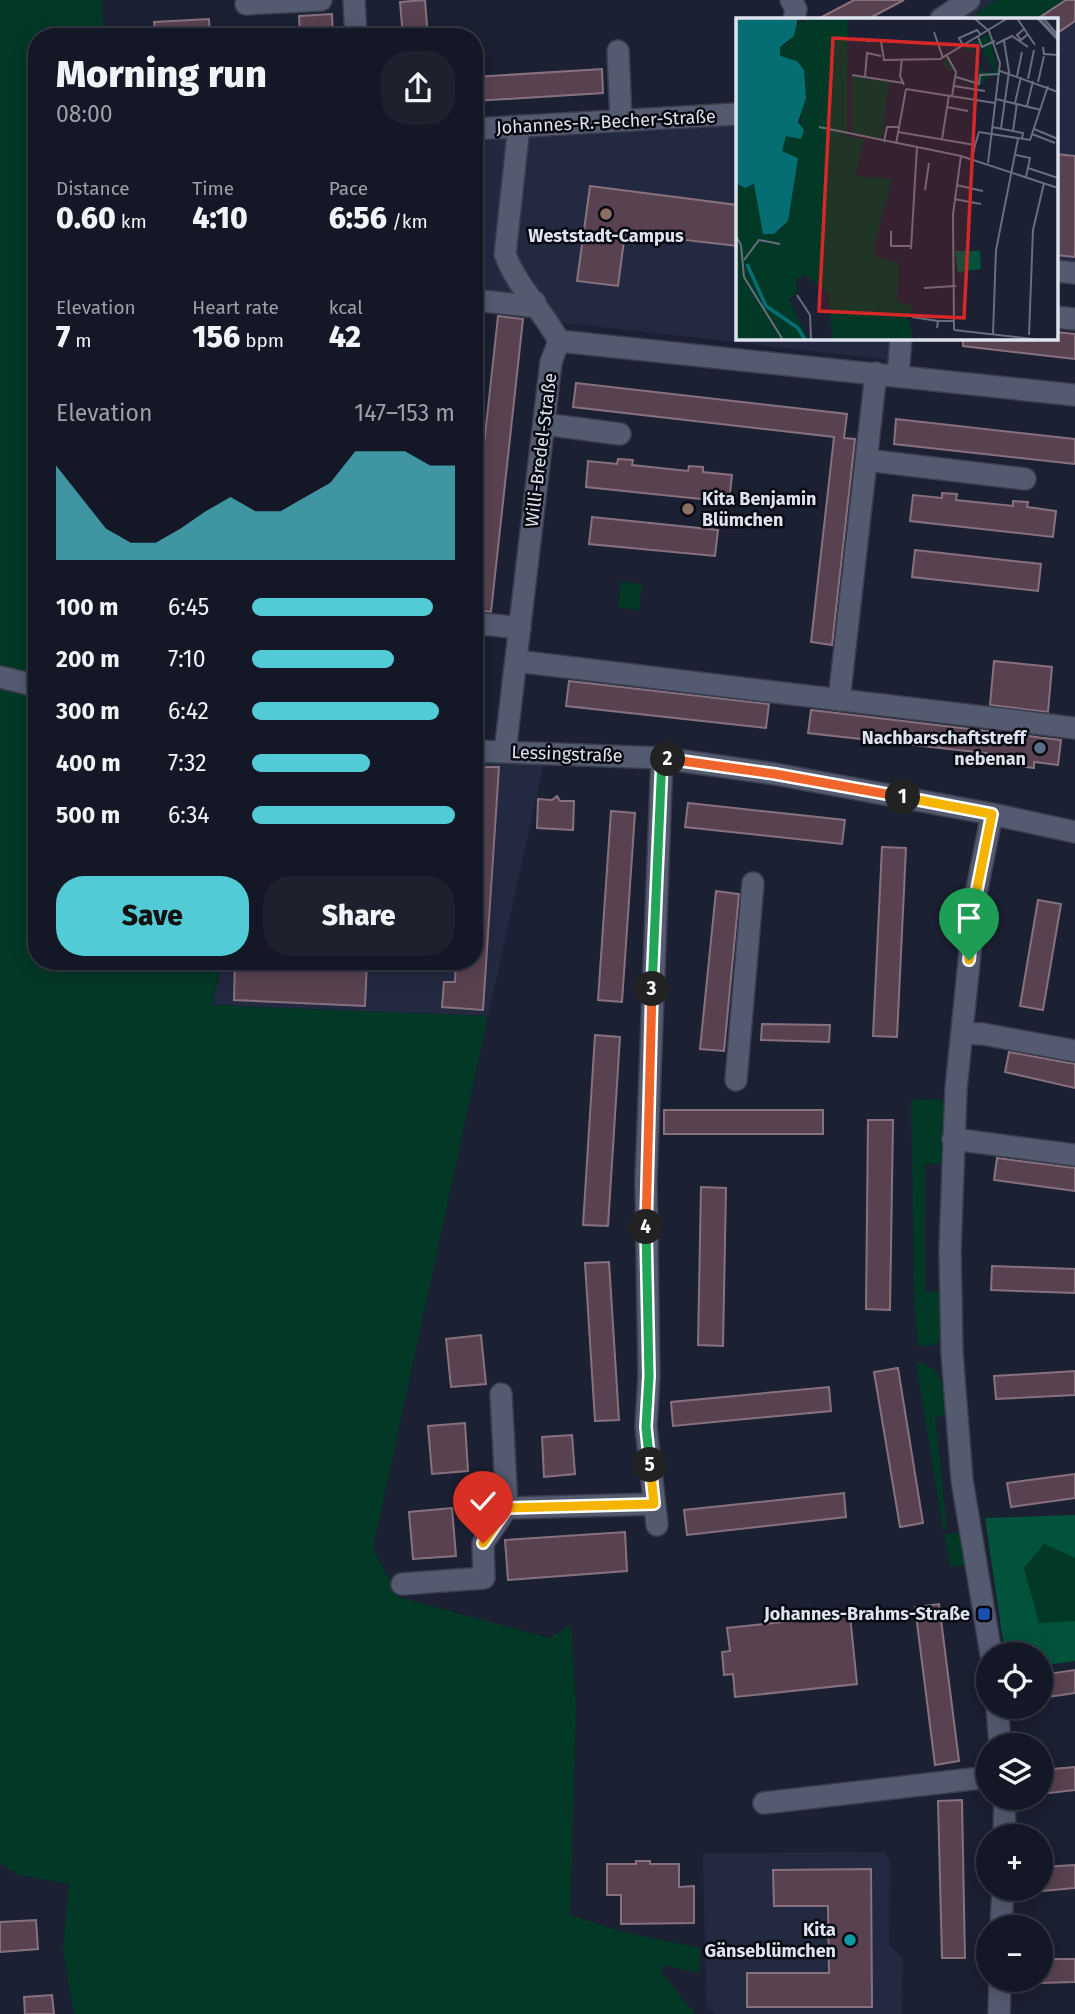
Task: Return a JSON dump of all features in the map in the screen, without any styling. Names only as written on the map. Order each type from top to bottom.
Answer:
[{"type":"street","points":[[246,4],[321,0]]},
{"type":"street","points":[[354,0],[356,28]]},
{"type":"street","points":[[791,0],[796,9],[794,18]]},
{"type":"street","points":[[618,51],[621,120]]},
{"type":"street","name":"Johannes-R.-Becher-Straße","points":[[483,128],[736,114]]},
{"type":"street","points":[[519,126],[505,254],[509,265],[559,341],[898,375],[1075,396]]},
{"type":"street","points":[[483,301],[528,306],[535,302]]},
{"type":"street","points":[[898,375],[901,340]]},
{"type":"street","name":"Willi-Bredel-Straße","points":[[505,752],[551,362],[559,341]]},
{"type":"street","points":[[839,700],[876,373]]},
{"type":"street","points":[[544,424],[620,434]]},
{"type":"street","points":[[866,460],[1025,479]]},
{"type":"street","points":[[483,624],[520,628]]},
{"type":"street","points":[[516,661],[1075,728]]},
{"type":"street","points":[[0,677],[28,684]]},
{"type":"street","name":"Lessingstraße","points":[[483,751],[585,761],[662,758],[775,774],[1074,828]]},
{"type":"street","points":[[657,1525],[646,1427],[649,1376],[646,1179],[662,758]]},
{"type":"street","points":[[989,1642],[962,1480],[952,1353],[950,1250],[953,1139],[962,1033],[976,894],[992,814]]},
{"type":"street","points":[[736,1080],[752,883]]},
{"type":"street","points":[[962,1033],[984,1034],[1075,1051]]},
{"type":"street","points":[[953,1139],[1075,1155]]},
{"type":"street","points":[[402,1584],[485,1578],[483,1543],[507,1508],[501,1394]]},
{"type":"street","points":[[507,1508],[654,1504]]},
{"type":"street","points":[[764,1803],[976,1779]]},
{"type":"street","points":[[999,2014],[1000,1992]]},
{"type":"shaded area","points":[[969,0],[1075,0],[1075,281],[1058,279],[1058,18],[942,18]]},
{"type":"shaded area","name":"Weststadt-Campus","points":[[736,125],[736,340],[901,340],[899,361],[548,321],[530,297],[483,291],[483,138]]},
{"type":"shaded area","points":[[483,751],[546,754],[488,1016],[212,1005],[221,970],[483,970]]},
{"type":"shaded area","points":[[885,1852],[890,1861],[889,1945],[903,1958],[902,2014],[715,2014],[706,2005],[703,1853]]},
{"type":"green space","points":[[0,0],[102,0],[104,28],[28,28],[28,970],[219,970],[212,1005],[488,1016],[373,1548],[398,1597],[549,1638],[571,1625],[576,1707],[570,1915],[620,1931],[700,1948],[699,1973],[664,1965],[661,1972],[695,2014],[74,2014],[63,1948],[69,1884],[18,1875],[0,1863]]},
{"type":"green space","points":[[997,0],[1066,0],[1039,18],[979,18],[976,13]]},
{"type":"green space","points":[[621,582],[642,584],[639,610],[618,607]]},
{"type":"green space","points":[[940,1099],[948,1110],[944,1163],[925,1164],[925,1291],[941,1292],[942,1337],[935,1345],[918,1346],[914,1298],[911,1100]]},
{"type":"green space","points":[[916,1362],[933,1369],[942,1381],[944,1389],[947,1416],[935,1417],[947,1529],[943,1529]]},
{"type":"green space","points":[[1075,1515],[1075,1558],[1044,1544],[1024,1568],[1039,1623],[1075,1621],[1075,1661],[1053,1664],[1053,1642],[1003,1642],[985,1518]]},
{"type":"green space","points":[[959,1532],[969,1565],[951,1567],[944,1535]]},
{"type":"green space","points":[[1044,1544],[1075,1558],[1075,1621],[1039,1623],[1024,1568]]},
{"type":"building","points":[[425,0],[427,28],[402,28],[400,2]]},
{"type":"building","points":[[854,0],[904,0],[870,18],[820,18]]},
{"type":"building","points":[[1066,0],[1075,0],[1075,21],[1058,33],[1058,18],[1039,18]]},
{"type":"building","points":[[332,14],[333,28],[300,28],[299,16]]},
{"type":"building","points":[[209,19],[210,28],[154,28],[154,22]]},
{"type":"building","points":[[602,69],[603,93],[483,100],[483,76]]},
{"type":"building","points":[[1058,154],[1075,156],[1075,257],[1058,255]]},
{"type":"building","points":[[590,186],[736,205],[736,246],[625,233],[618,286],[577,281]]},
{"type":"building","points":[[498,316],[523,319],[491,612],[483,611],[483,454]]},
{"type":"building","points":[[1058,332],[1075,334],[1075,359],[963,346],[963,340],[1058,340]]},
{"type":"building","points":[[576,383],[847,414],[844,438],[855,439],[832,645],[811,642],[834,437],[573,407]]},
{"type":"building","points":[[896,419],[1075,439],[1075,464],[894,444]]},
{"type":"building","points":[[618,459],[633,460],[632,465],[688,471],[689,466],[703,467],[703,472],[732,475],[729,502],[586,487],[588,461],[617,464]]},
{"type":"building","points":[[942,493],[957,494],[956,500],[1013,506],[1013,501],[1028,502],[1027,507],[1056,511],[1053,537],[910,521],[913,495],[942,498]]},
{"type":"building","points":[[592,517],[718,530],[715,556],[589,544]]},
{"type":"building","points":[[915,550],[1041,564],[1038,591],[912,577]]},
{"type":"building","points":[[994,661],[1052,667],[1048,712],[990,705]]},
{"type":"building","points":[[569,681],[769,704],[766,728],[566,706]]},
{"type":"building","points":[[811,710],[1061,740],[1058,765],[1034,762],[1034,768],[1019,766],[1020,757],[808,733]]},
{"type":"building","points":[[483,767],[499,767],[483,1010],[442,1007],[444,982],[455,982],[456,970],[483,970]]},
{"type":"building","points":[[557,796],[560,801],[574,801],[573,830],[537,828],[538,799],[552,800]]},
{"type":"building","points":[[688,803],[845,820],[842,844],[685,827]]},
{"type":"building","points":[[611,811],[635,813],[622,1002],[598,1000]]},
{"type":"building","points":[[882,847],[906,848],[897,1037],[873,1036]]},
{"type":"building","points":[[716,891],[739,894],[724,1051],[700,1049]]},
{"type":"building","points":[[1038,900],[1061,904],[1043,1010],[1020,1006]]},
{"type":"building","points":[[235,970],[367,970],[365,1006],[234,1000]]},
{"type":"building","points":[[762,1024],[830,1025],[829,1042],[761,1040]]},
{"type":"building","points":[[595,1035],[620,1037],[608,1226],[583,1225]]},
{"type":"building","points":[[1009,1052],[1075,1064],[1075,1088],[1005,1072]]},
{"type":"building","points":[[664,1110],[823,1110],[823,1134],[664,1134]]},
{"type":"building","points":[[868,1120],[893,1120],[890,1310],[866,1309]]},
{"type":"building","points":[[997,1158],[1075,1168],[1075,1191],[994,1180]]},
{"type":"building","points":[[701,1187],[726,1188],[723,1346],[698,1345]]},
{"type":"building","points":[[609,1262],[619,1420],[595,1421],[585,1263]]},
{"type":"building","points":[[992,1266],[1075,1269],[1075,1293],[991,1290]]},
{"type":"building","points":[[481,1335],[486,1384],[451,1387],[446,1339]]},
{"type":"building","points":[[898,1368],[923,1523],[900,1527],[874,1372]]},
{"type":"building","points":[[1075,1371],[1075,1395],[996,1399],[994,1376]]},
{"type":"building","points":[[829,1387],[831,1411],[673,1426],[671,1402]]},
{"type":"building","points":[[465,1423],[468,1471],[432,1474],[428,1426]]},
{"type":"building","points":[[572,1435],[575,1474],[544,1477],[542,1437]]},
{"type":"building","points":[[1075,1474],[1075,1498],[1011,1507],[1007,1483]]},
{"type":"building","points":[[844,1493],[846,1517],[687,1535],[684,1510]]},
{"type":"building","points":[[452,1508],[456,1556],[413,1559],[409,1512]]},
{"type":"building","points":[[625,1532],[627,1571],[508,1580],[505,1540]]},
{"type":"building","points":[[939,1604],[959,1761],[935,1765],[915,1607]]},
{"type":"building","points":[[850,1615],[857,1684],[735,1697],[733,1674],[724,1675],[722,1652],[730,1651],[727,1628]]},
{"type":"building","points":[[1075,1670],[1075,1693],[1053,1696],[1053,1673]]},
{"type":"building","points":[[1075,1767],[1075,1790],[1053,1793],[1053,1769]]},
{"type":"building","points":[[962,1800],[965,1958],[942,1958],[938,1801]]},
{"type":"building","points":[[636,1861],[679,1864],[679,1887],[694,1886],[694,1923],[621,1924],[621,1895],[607,1895],[607,1864],[636,1864]]},
{"type":"building","points":[[1075,1865],[1075,1888],[1053,1890],[1053,1866]]},
{"type":"building","name":"Kita Gänseblümchen","points":[[871,1869],[872,2007],[747,2007],[747,1973],[829,1973],[828,1906],[774,1906],[773,1870]]},
{"type":"building","points":[[36,1920],[38,1949],[0,1952],[0,1922]]},
{"type":"building","points":[[1053,1959],[1075,1959],[1075,1982],[1053,1983]]},
{"type":"building","points":[[52,1995],[54,2014],[25,2014],[24,1997]]},
{"type":"place","name":"Weststadt-Campus","points":[[606,214]]},
{"type":"place","name":"Kita Benjamin Blümchen","points":[[688,509]]},
{"type":"place","name":"Nachbarschaftstreff nebenan","points":[[1040,748]]},
{"type":"place","name":"Johannes-Brahms-Straße","points":[[984,1614]]},
{"type":"place","name":"Kita Gänseblümchen","points":[[850,1940]]},
{"type":"route","points":[[483,1543],[507,1508],[654,1504],[646,1427],[649,1376],[646,1179],[662,758],[775,774],[992,814],[976,894],[969,960]]}]
